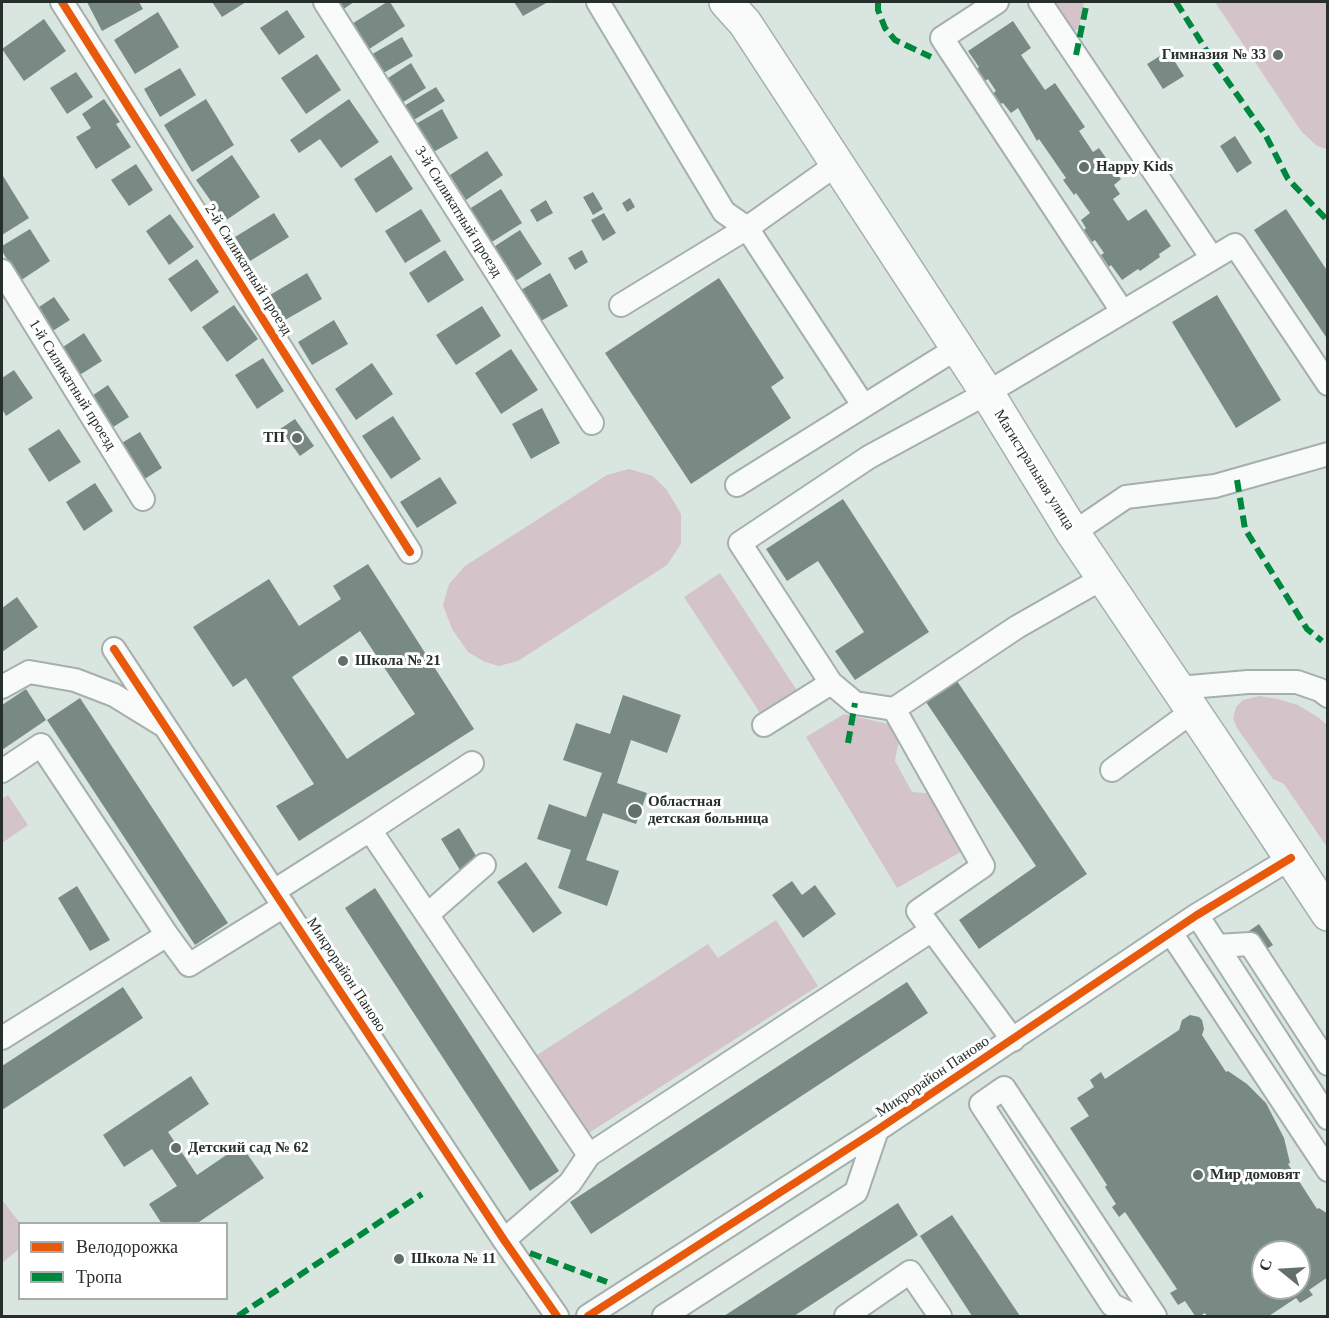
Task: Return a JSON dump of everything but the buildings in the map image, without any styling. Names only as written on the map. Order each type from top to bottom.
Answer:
[{"type":"highway","name":"Магистральная улица","points":[[736,9],[987,393],[1073,533],[1328,914]]},
{"type":"street","name":"2-й Силикатный проезд","points":[[62,2],[410,552]]},
{"type":"street","name":"3-й Силикатный проезд","points":[[325,2],[592,423]]},
{"type":"street","points":[[598,2],[723,212],[747,228],[863,405]]},
{"type":"street","points":[[997,2],[942,38],[1122,311]]},
{"type":"street","points":[[1040,2],[1212,258]]},
{"type":"street","points":[[621,305],[747,228],[837,164]]},
{"type":"street","points":[[1103,578],[1017,627],[894,709],[855,703],[831,683],[740,543],[869,457],[987,393],[1235,245],[1328,384]]},
{"type":"street","name":"1-й Силикатный проезд","points":[[2,271],[144,499]]},
{"type":"street","points":[[737,484],[957,348]]},
{"type":"street","points":[[1073,533],[1126,498],[1215,486],[1328,454]]},
{"type":"street","name":"Микрорайон Паново","points":[[114,649],[557,1317]]},
{"type":"street","points":[[2,687],[29,672],[75,680],[114,695],[168,728]]},
{"type":"street","points":[[1112,770],[1185,699],[1248,682],[1297,682],[1320,690],[1328,696]]},
{"type":"street","points":[[764,725],[831,683]]},
{"type":"street","points":[[894,709],[984,866],[918,911],[1013,1040]]},
{"type":"street","points":[[2,771],[41,745],[189,965],[370,830],[472,763]]},
{"type":"street","points":[[370,830],[589,1155]]},
{"type":"street","name":"Микрорайон Паново","points":[[588,1317],[988,1057],[1197,915],[1291,858]]},
{"type":"street","points":[[427,915],[484,865]]},
{"type":"street","points":[[1197,915],[1328,1118]]},
{"type":"street","points":[[504,1240],[570,1183],[589,1155],[932,930]]},
{"type":"street","points":[[1171,933],[1328,1170]]},
{"type":"street","points":[[2,1038],[167,935]]},
{"type":"street","points":[[1217,946],[1250,944],[1328,1064]]},
{"type":"street","points":[[988,1057],[1004,1088],[1155,1317]]},
{"type":"street","points":[[1004,1088],[981,1104],[1112,1305],[1135,1317]]},
{"type":"street","points":[[664,1317],[856,1192],[877,1130]]},
{"type":"street","points":[[846,1317],[910,1272],[940,1317]]},
{"type":"shaded area","points":[[1048,2],[1084,2],[1079,28],[1070,34]]},
{"type":"shaded area","name":"Гимназия № 33","points":[[1215,2],[1327,2],[1327,149],[1317,146],[1301,131]]},
{"type":"shaded area","points":[[629,469],[653,476],[667,490],[681,514],[681,544],[667,565],[518,661],[499,666],[485,662],[468,652],[452,629],[443,605],[449,584],[465,566],[607,475]]},
{"type":"shaded area","points":[[720,573],[800,695],[764,719],[684,597]]},
{"type":"shaded area","points":[[1259,696],[1298,705],[1327,725],[1327,847],[1284,784],[1273,779],[1237,728],[1233,718],[1236,707],[1243,700]]},
{"type":"shaded area","points":[[844,714],[888,724],[899,739],[895,761],[912,792],[935,794],[966,849],[897,888],[806,737]]},
{"type":"shaded area","points":[[8,795],[28,825],[2,843],[2,799]]},
{"type":"shaded area","points":[[776,920],[818,986],[584,1136],[534,1057],[708,944],[718,958]]},
{"type":"shaded area","points":[[2,1200],[19,1222],[18,1250],[2,1263]]},
{"type":"marked path","points":[[878,2],[878,10],[885,28],[895,40],[931,57]]},
{"type":"marked path","points":[[1076,55],[1087,2]]},
{"type":"marked path","points":[[1176,2],[1208,53],[1266,136],[1288,179],[1328,221]]},
{"type":"marked path","points":[[1237,480],[1245,529],[1307,629],[1322,641]]},
{"type":"marked path","points":[[848,743],[855,703]]},
{"type":"marked path","points":[[238,1316],[422,1194]]},
{"type":"marked path","points":[[530,1253],[607,1282]]},
{"type":"cycle path","points":[[62,2],[410,552]]},
{"type":"cycle path","points":[[114,649],[504,1240],[557,1316]]},
{"type":"cycle path","points":[[588,1316],[877,1130],[1197,915],[1291,858]]},
{"type":"place","name":"Гимназия № 33","points":[[1278,55]]},
{"type":"place","name":"Happy Kids","points":[[1084,167]]},
{"type":"place","name":"ТП","points":[[297,438]]},
{"type":"place","name":"Школа № 21","points":[[343,661]]},
{"type":"place","name":"Областная детская больница","points":[[635,811]]},
{"type":"place","name":"Детский сад № 62","points":[[176,1148]]},
{"type":"place","name":"Мир домовят","points":[[1198,1175]]},
{"type":"place","name":"Школа № 11","points":[[399,1259]]}]
